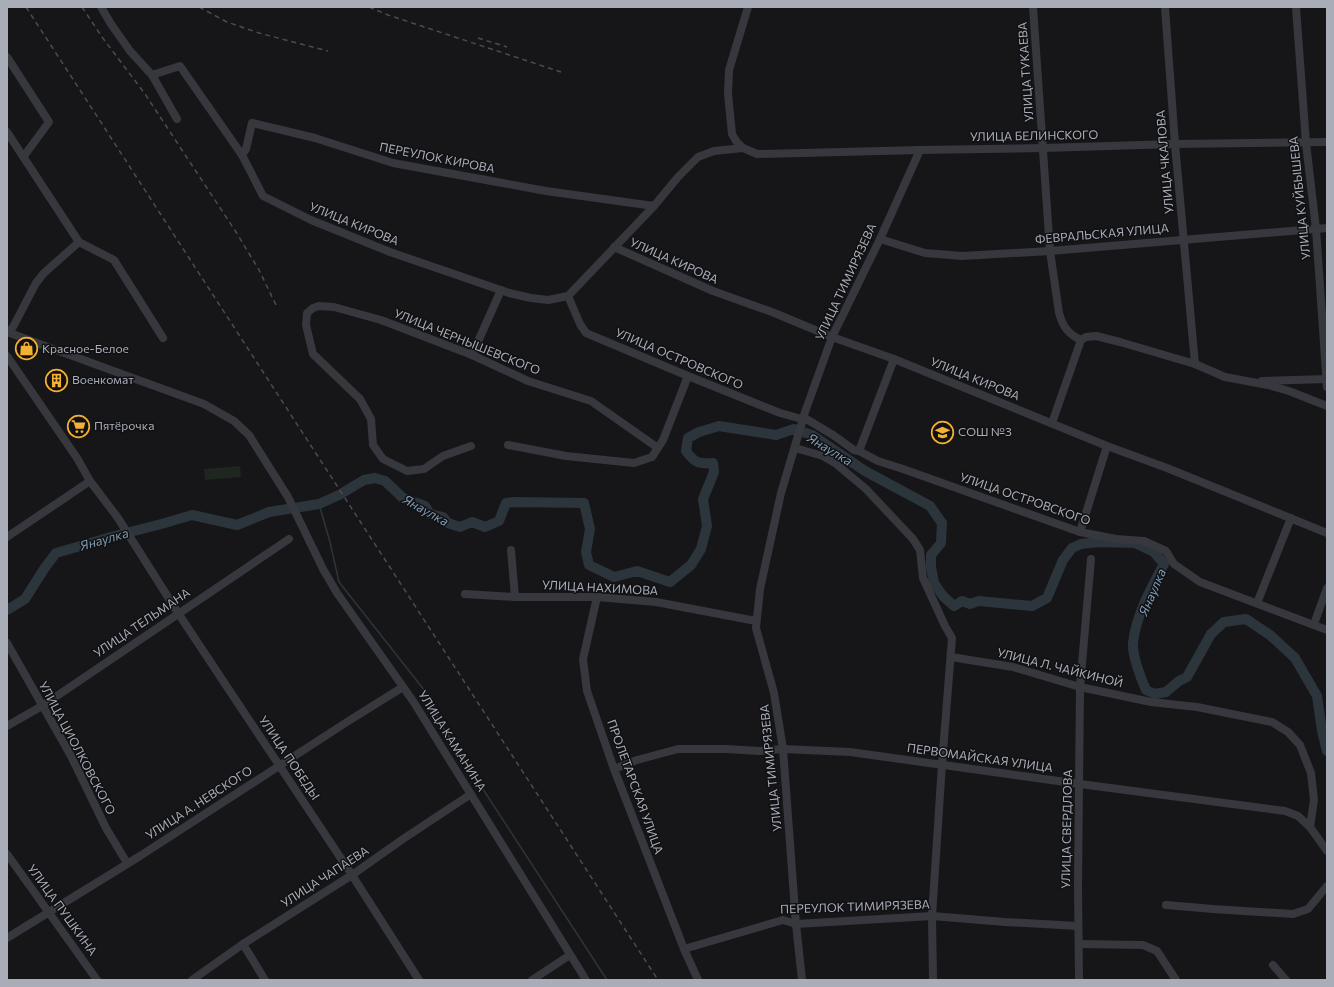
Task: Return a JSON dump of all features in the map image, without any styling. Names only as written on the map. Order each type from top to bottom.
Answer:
[{"type":"street","points":[[101,7],[110,24],[130,51],[152,75],[177,119]]},
{"type":"street","points":[[743,148],[732,134],[728,94],[729,70],[748,7]]},
{"type":"street","name":"УЛИЦА ТУКАЕВА","points":[[1033,7],[1050,251],[1061,321],[1072,336],[1081,340]]},
{"type":"street","name":"УЛИЦА ЧКАЛОВА","points":[[1165,7],[1194,364]]},
{"type":"street","name":"УЛИЦА КУЙБЫШЕВА","points":[[1296,7],[1306,143],[1316,229],[1327,382]]},
{"type":"street","points":[[7,57],[49,122],[24,156]]},
{"type":"street","name":"УЛИЦА КИРОВА","points":[[152,75],[180,66],[242,155],[263,196],[311,220],[390,252],[501,290],[531,298],[548,300],[568,296],[577,289],[614,247],[654,206],[678,177],[698,157],[714,151],[743,148]]},
{"type":"street","name":"ПЕРЕУЛОК КИРОВА","points":[[242,155],[246,149],[252,123],[315,138],[393,163],[546,191],[654,206]]},
{"type":"street","points":[[7,132],[79,242],[114,260],[163,338]]},
{"type":"street","name":"УЛИЦА БЕЛИНСКОГО","points":[[743,148],[757,154],[772,154],[1175,144],[1327,142]]},
{"type":"street","name":"УЛИЦА ТИМИРЯЗЕВА","points":[[802,980],[796,924],[783,749],[774,693],[756,628],[760,589],[781,493],[795,444],[832,337],[880,239],[920,150]]},
{"type":"street","name":"ФЕВРАЛЬСКАЯ УЛИЦА","points":[[880,239],[925,253],[962,256],[1050,251],[1327,228]]},
{"type":"street","points":[[8,332],[13,327],[36,283],[44,273],[79,242]]},
{"type":"street","name":"УЛИЦА КИРОВА","points":[[614,247],[713,291],[772,312],[832,337],[894,359],[1107,446],[1167,468],[1327,533]]},
{"type":"street","points":[[472,355],[501,290]]},
{"type":"street","name":"УЛИЦА ОСТРОВСКОГО","points":[[568,296],[580,324],[586,333],[688,376],[802,421],[833,435],[854,450],[878,461],[1080,532],[1116,539],[1144,541],[1166,551],[1174,564],[1200,582],[1327,630]]},
{"type":"street","name":"УЛИЦА ЧЕРНЫШЕВСКОГО","points":[[471,446],[443,456],[424,469],[407,471],[383,459],[373,445],[371,419],[360,399],[313,354],[306,325],[307,313],[318,306],[334,308],[381,320],[472,355],[528,381],[591,401],[658,448]]},
{"type":"street","name":"УЛИЦА КАМАНИНА","points":[[8,332],[204,404],[234,421],[249,435],[298,516],[323,569],[337,594],[403,687],[586,980]]},
{"type":"street","points":[[1052,423],[1081,340],[1086,336],[1096,336],[1120,342],[1194,364],[1225,377],[1268,385],[1289,391],[1327,406]]},
{"type":"street","points":[[7,356],[90,481],[7,537]]},
{"type":"street","points":[[859,451],[894,359]]},
{"type":"street","points":[[508,445],[566,456],[634,463],[652,457],[663,440],[688,376]]},
{"type":"street","points":[[1246,382],[1327,382]]},
{"type":"street","points":[[795,444],[835,463],[866,489],[913,539],[920,550],[923,578],[952,638],[932,916],[933,980]]},
{"type":"street","points":[[1080,532],[1107,446]]},
{"type":"street","name":"УЛИЦА ПОБЕДЫ","points":[[90,481],[118,518],[178,613],[280,765],[419,980]]},
{"type":"street","points":[[1257,603],[1291,518]]},
{"type":"street","name":"УЛИЦА ТЕЛЬМАНА","points":[[7,726],[42,706],[289,539]]},
{"type":"street","points":[[511,550],[515,597]]},
{"type":"street","name":"УЛИЦА СВЕРДЛОВА","points":[[1079,980],[1080,687],[1091,559]]},
{"type":"street","points":[[1314,624],[1327,588]]},
{"type":"street","name":"УЛИЦА НАХИМОВА","points":[[465,594],[515,597],[597,598],[656,602],[756,621]]},
{"type":"street","name":"ПРОЛЕТАРСКАЯ УЛИЦА","points":[[597,598],[583,659],[588,692],[614,769],[684,949],[698,980]]},
{"type":"street","name":"УЛИЦА ЦИОЛКОВСКОГО","points":[[7,643],[71,756],[106,828],[127,863]]},
{"type":"street","name":"УЛИЦА Л. ЧАЙКИНОЙ","points":[[951,657],[1012,667],[1080,687],[1151,702],[1197,707],[1272,722],[1288,732],[1300,745],[1311,773],[1314,800],[1310,827]]},
{"type":"street","name":"УЛИЦА А. НЕВСКОГО","points":[[7,938],[403,687]]},
{"type":"street","name":"ПЕРВОМАЙСКАЯ УЛИЦА","points":[[614,769],[637,760],[678,749],[759,751],[783,749],[850,752],[1285,811],[1298,816],[1310,827],[1327,851]]},
{"type":"street","name":"УЛИЦА ЧАПАЕВА","points":[[192,980],[243,944],[352,875],[471,794]]},
{"type":"street","name":"УЛИЦА ПУШКИНА","points":[[7,854],[97,980]]},
{"type":"street","points":[[1166,904],[1213,909],[1293,914],[1308,908],[1327,886]]},
{"type":"street","name":"ПЕРЕУЛОК ТИМИРЯЗЕВА","points":[[684,949],[783,920],[796,924],[932,916],[1078,926]]},
{"type":"street","points":[[243,944],[265,980]]},
{"type":"street","points":[[1079,944],[1143,945],[1157,951],[1176,980]]},
{"type":"street","points":[[532,980],[570,955]]},
{"type":"street","points":[[1273,965],[1286,980]]},
{"type":"shaded area","points":[[240,466],[241,477],[205,480],[204,469]]},
{"type":"waterway","name":"Янаулка","points":[[7,610],[25,599],[56,553],[192,515],[237,525],[269,512],[319,504],[339,495],[364,480],[375,478],[385,481],[403,498],[425,506],[430,514],[443,517],[448,523],[460,527],[472,522],[485,527],[499,521],[506,503],[584,503],[590,529],[586,552],[589,565],[614,577],[637,571],[670,582],[691,565],[701,549],[707,526],[703,499],[714,472],[713,463],[697,462],[686,451],[688,438],[699,432],[719,426],[776,435],[794,429],[812,435],[865,471],[930,506],[942,523],[941,543],[931,555],[931,567],[934,583],[943,596],[954,606],[962,601],[970,604],[979,601],[1032,606],[1047,598],[1063,560],[1072,548],[1081,544],[1098,542],[1135,543],[1154,552],[1164,564],[1149,592],[1137,622],[1133,643],[1135,660],[1146,690],[1155,694],[1166,692],[1179,681],[1187,677],[1211,634],[1224,622],[1246,619],[1270,635],[1295,658],[1317,696],[1322,731],[1327,751]]},
{"type":"waterway","points":[[319,504],[330,542],[339,582],[425,691],[440,723],[607,980]]},
{"type":"railway","points":[[26,7],[658,980]]},
{"type":"railway","points":[[82,7],[102,37],[145,94],[236,232],[259,270],[276,305]]},
{"type":"railway","points":[[199,7],[227,22],[259,33],[328,51]]},
{"type":"railway","points":[[369,7],[388,15],[561,72]]},
{"type":"railway","points":[[478,38],[507,47]]},
{"type":"place","name":"Красное-Белое","points":[[26,349]]},
{"type":"place","name":"Военкомат","points":[[56,380]]},
{"type":"place","name":"Пятёрочка","points":[[78,426]]},
{"type":"place","name":"СОШ №3","points":[[943,432]]}]
